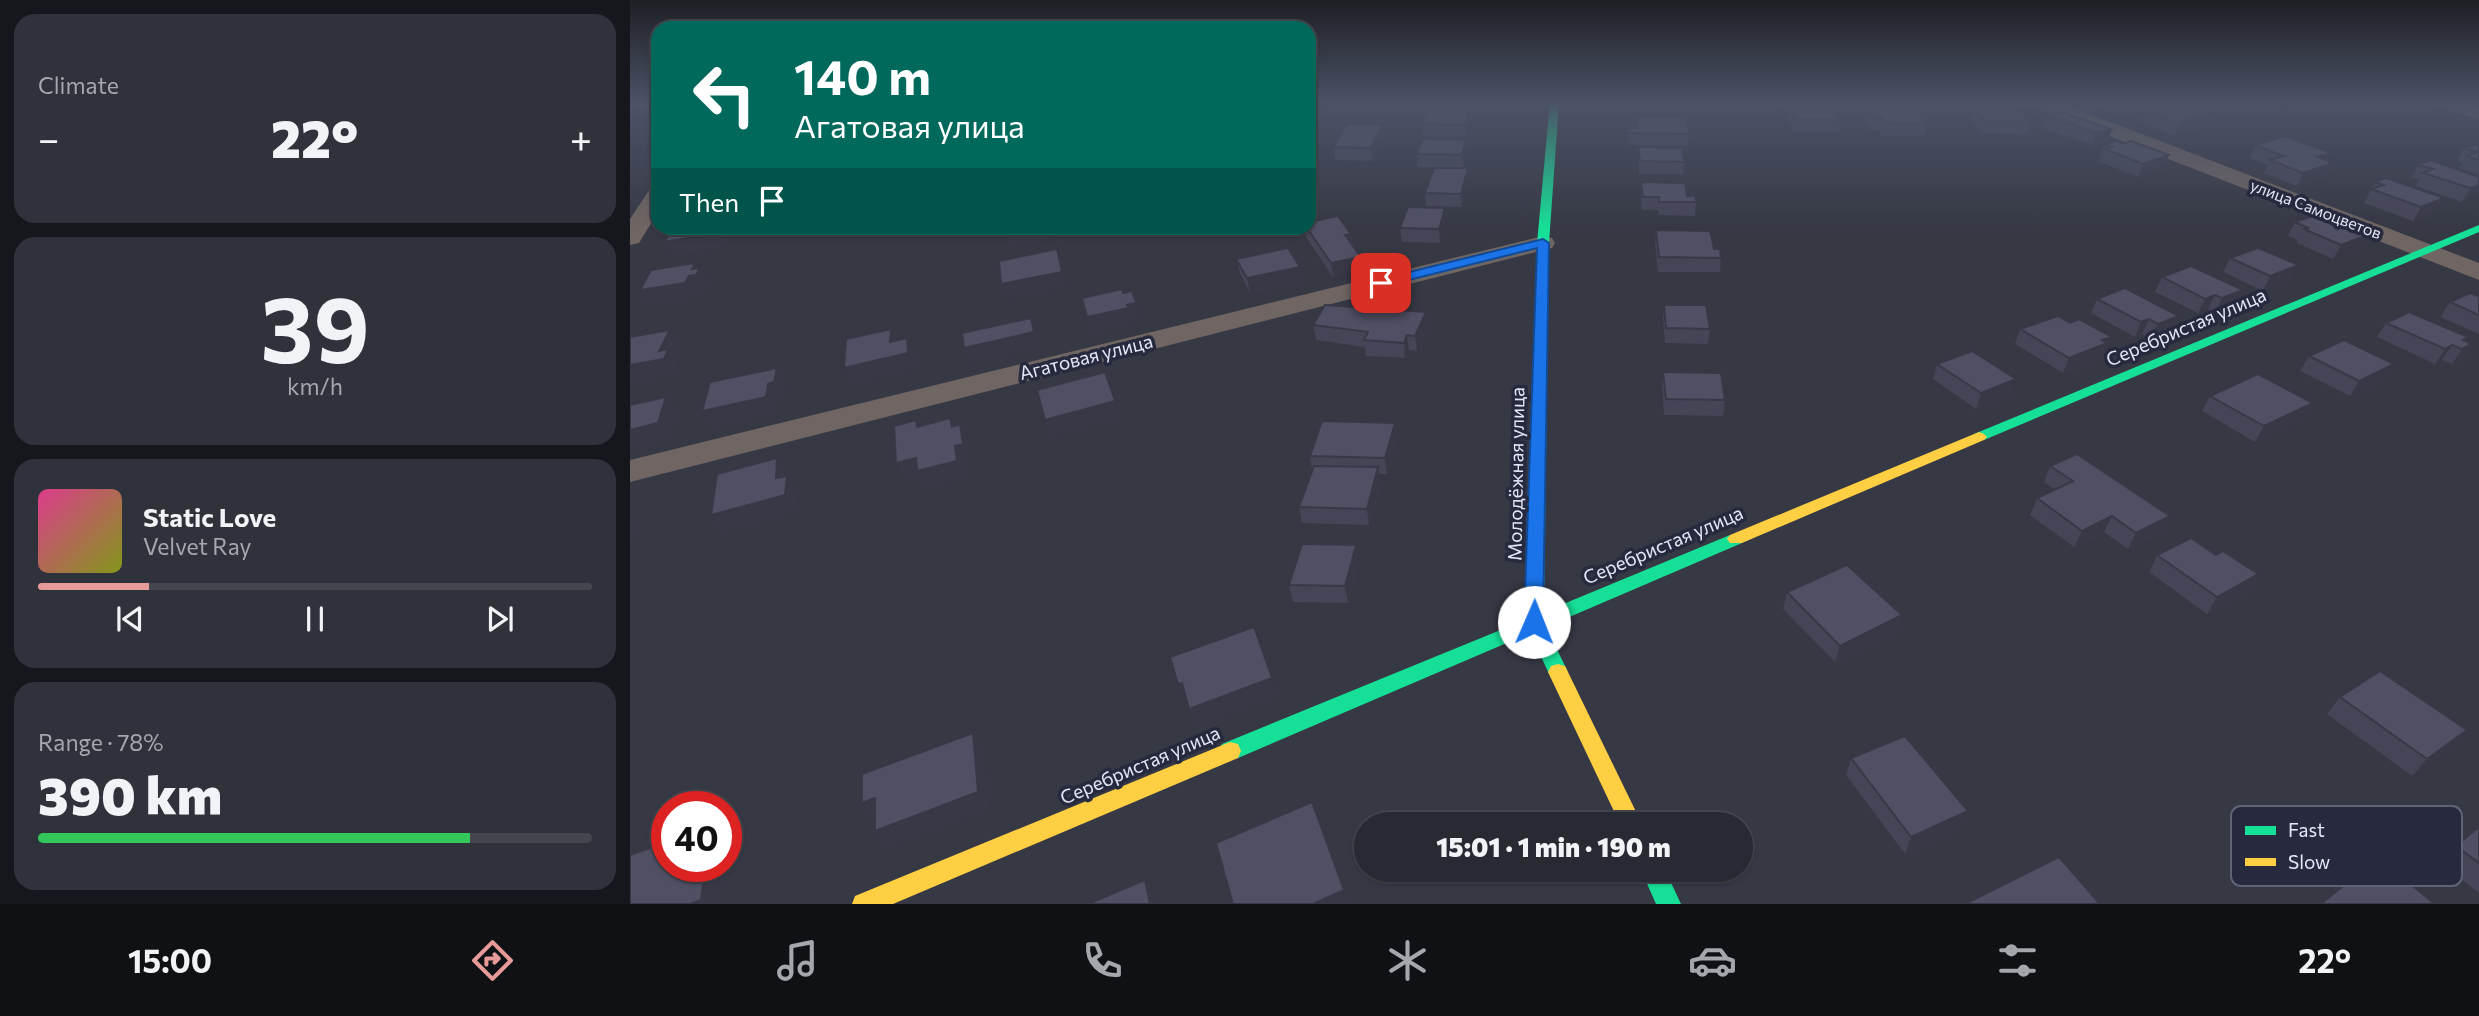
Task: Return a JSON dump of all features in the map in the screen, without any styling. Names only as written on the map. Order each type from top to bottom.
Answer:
[{"type":"street","name":"Молодёжная улица","points":[[1551,144],[1543,243],[1534,622],[1625,812]]},
{"type":"street","name":"улица Самоцветов","points":[[2149,144],[2479,272]]},
{"type":"street","points":[[630,238],[651,205]]},
{"type":"street","name":"Серебристая улица","points":[[864,904],[2479,228]]},
{"type":"street","name":"Агатовая улица","points":[[630,471],[1543,243]]},
{"type":"street","points":[[1659,882],[1669,904]]},
{"type":"building","points":[[1335,144],[1373,144],[1371,148],[1334,147]]},
{"type":"building","points":[[1421,144],[1465,144],[1462,155],[1417,154]]},
{"type":"building","points":[[2140,144],[2169,155],[2143,164],[2105,149],[2111,147],[2104,145]]},
{"type":"building","points":[[2307,144],[2331,153],[2317,157],[2333,163],[2303,173],[2270,160],[2284,156],[2255,145]]},
{"type":"building","points":[[2479,146],[2479,160],[2467,156],[2477,152],[2464,148]]},
{"type":"building","points":[[1638,147],[1682,148],[1684,162],[1640,161]]},
{"type":"building","points":[[2430,160],[2479,177],[2479,185],[2470,188],[2423,173],[2433,169],[2418,165]]},
{"type":"building","points":[[1434,168],[1468,168],[1461,194],[1425,193]]},
{"type":"building","points":[[2386,178],[2444,198],[2421,207],[2371,189],[2384,185],[2375,182]]},
{"type":"building","points":[[1641,182],[1685,183],[1687,196],[1695,196],[1696,202],[1659,202],[1659,197],[1643,197]]},
{"type":"building","points":[[1408,207],[1445,208],[1439,229],[1400,228]]},
{"type":"building","points":[[2319,214],[2370,234],[2341,245],[2304,229],[2308,228],[2295,222]]},
{"type":"building","points":[[1338,216],[1351,234],[1345,235],[1361,257],[1331,263],[1312,235],[1316,235],[1316,221]]},
{"type":"building","points":[[1656,230],[1710,231],[1714,249],[1720,249],[1721,258],[1659,257]]},
{"type":"building","points":[[668,235],[706,235],[664,242]]},
{"type":"building","points":[[1288,248],[1300,267],[1247,278],[1236,259]]},
{"type":"building","points":[[2258,248],[2299,265],[2270,276],[2230,258]]},
{"type":"building","points":[[1057,249],[1062,272],[1001,284],[999,261]]},
{"type":"building","points":[[695,263],[692,269],[700,268],[696,275],[689,276],[685,283],[640,290],[651,270]]},
{"type":"building","points":[[2191,266],[2243,290],[2222,298],[2215,295],[2205,299],[2162,277]]},
{"type":"building","points":[[2125,288],[2179,316],[2158,324],[2149,319],[2141,322],[2097,299]]},
{"type":"building","points":[[1122,289],[1123,293],[1132,291],[1136,303],[1127,305],[1129,308],[1087,317],[1082,298]]},
{"type":"building","points":[[2470,293],[2479,295],[2479,315],[2450,302]]},
{"type":"building","points":[[1325,305],[1426,312],[1415,336],[1407,335],[1404,343],[1364,340],[1368,332],[1313,325]]},
{"type":"building","points":[[1664,305],[1706,305],[1710,329],[1666,328]]},
{"type":"building","points":[[2409,312],[2468,337],[2463,340],[2472,344],[2462,349],[2452,345],[2445,349],[2386,323]]},
{"type":"building","points":[[2058,316],[2070,323],[2079,319],[2112,337],[2102,340],[2107,343],[2069,358],[2020,329]]},
{"type":"building","points":[[1031,318],[1034,332],[964,348],[962,333]]},
{"type":"building","points":[[891,329],[890,342],[907,338],[908,353],[844,368],[846,339]]},
{"type":"building","points":[[670,330],[659,351],[668,349],[664,359],[630,365],[630,337]]},
{"type":"building","points":[[2344,340],[2394,364],[2359,381],[2309,356]]},
{"type":"building","points":[[1972,351],[2016,379],[1981,393],[1937,364]]},
{"type":"building","points":[[777,368],[774,382],[768,384],[766,397],[702,411],[710,382]]},
{"type":"building","points":[[1105,372],[1115,401],[1045,420],[1037,390]]},
{"type":"building","points":[[1663,372],[1721,373],[1725,400],[1666,399]]},
{"type":"building","points":[[2258,374],[2313,403],[2264,426],[2210,396]]},
{"type":"building","points":[[666,397],[658,423],[630,430],[630,405]]},
{"type":"building","points":[[950,418],[952,427],[960,424],[963,444],[955,446],[957,461],[917,471],[916,458],[896,463],[894,426],[916,420],[917,427]]},
{"type":"building","points":[[1322,421],[1395,423],[1385,458],[1310,456]]},
{"type":"building","points":[[2077,454],[2170,516],[2136,533],[2112,516],[2082,531],[2037,498],[2073,481],[2050,466]]},
{"type":"building","points":[[777,458],[776,478],[787,476],[785,495],[711,515],[717,474]]},
{"type":"building","points":[[1314,466],[1378,467],[1367,509],[1299,507]]},
{"type":"building","points":[[2191,538],[2216,555],[2223,551],[2258,574],[2217,597],[2157,555]]},
{"type":"building","points":[[1302,544],[1356,545],[1345,586],[1289,585]]},
{"type":"building","points":[[1847,565],[1902,615],[1840,646],[1787,592]]},
{"type":"building","points":[[1254,627],[1272,678],[1189,709],[1182,683],[1178,684],[1170,657]]},
{"type":"building","points":[[2380,671],[2467,730],[2427,759],[2340,697]]},
{"type":"building","points":[[973,733],[978,792],[875,831],[875,798],[862,803],[862,774]]},
{"type":"building","points":[[1905,736],[1968,811],[1911,837],[1851,758]]},
{"type":"building","points":[[1312,802],[1344,890],[1313,904],[1233,904],[1216,843]]},
{"type":"building","points":[[2479,827],[2479,863],[2462,850],[2462,841]]},
{"type":"building","points":[[651,848],[651,882],[703,882],[701,900],[690,904],[630,904],[630,855]]},
{"type":"building","points":[[2059,857],[2100,904],[1965,904]]},
{"type":"building","points":[[1145,880],[1150,904],[1088,904]]},
{"type":"building","points":[[2343,886],[2413,886],[2435,904],[2321,904]]},
{"type":"traffic: fast","points":[[1551,144],[1543,243],[1534,622],[1558,672]]},
{"type":"traffic: fast","points":[[1979,437],[2479,228]]},
{"type":"traffic: fast","points":[[1230,751],[1736,539]]},
{"type":"traffic: fast","points":[[1659,882],[1669,904]]},
{"type":"traffic: slow","points":[[1736,539],[1979,437]]},
{"type":"traffic: slow","points":[[1558,672],[1625,812]]},
{"type":"traffic: slow","points":[[864,904],[1230,751]]},
{"type":"route","points":[[1381,283],[1543,243],[1534,622]]}]
